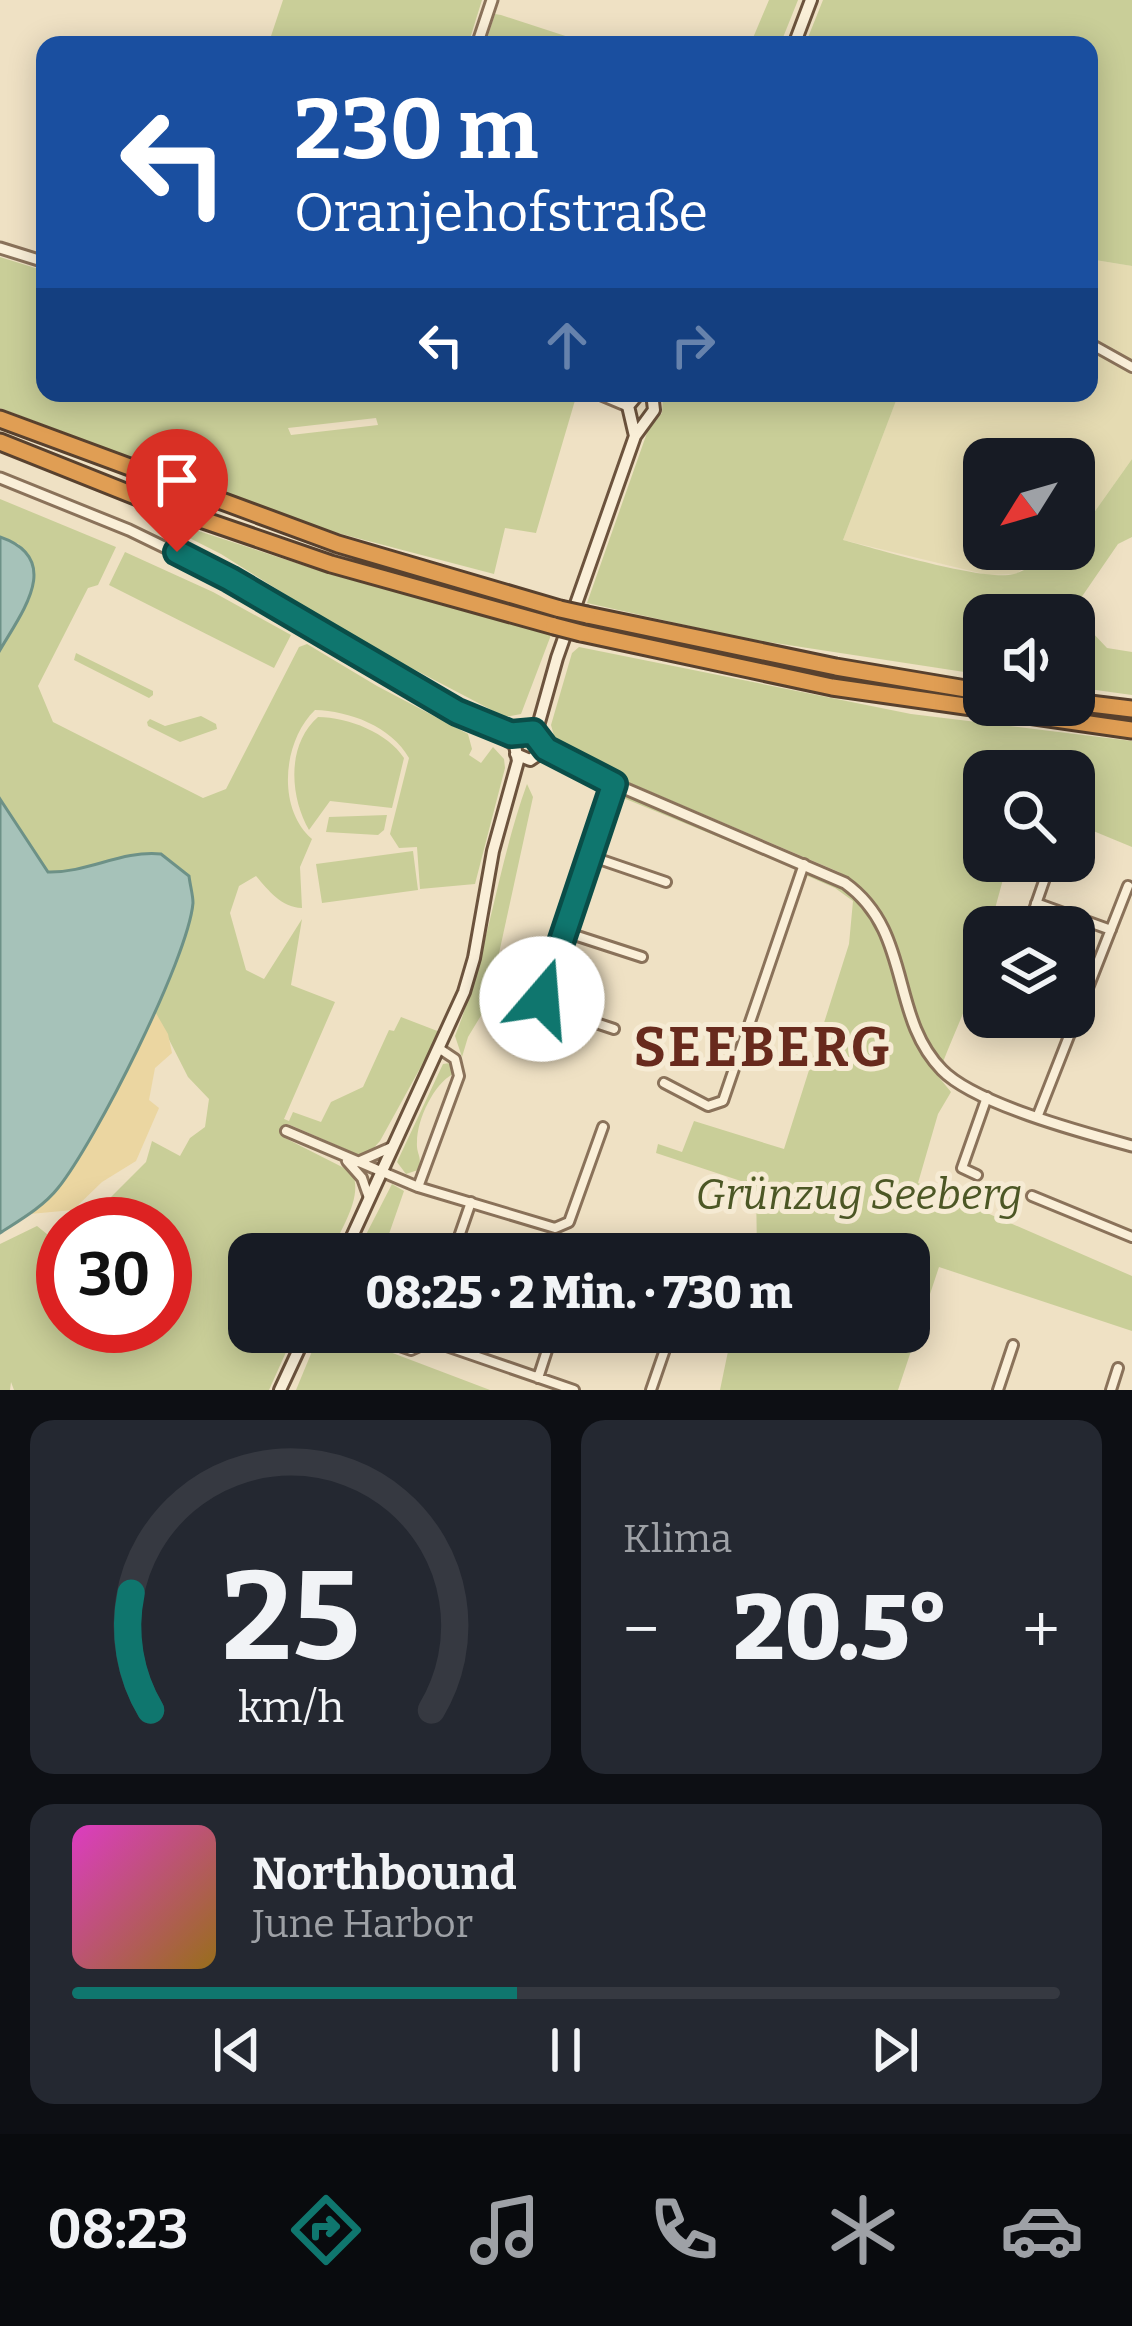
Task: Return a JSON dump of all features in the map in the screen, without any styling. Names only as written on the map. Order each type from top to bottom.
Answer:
[{"type":"highway","points":[[0,419],[338,544],[560,609],[963,688]]},
{"type":"highway","points":[[0,442],[148,501],[331,564],[581,633],[832,688],[1132,730]]},
{"type":"highway","points":[[1095,705],[1132,709]]},
{"type":"main road","points":[[797,36],[811,0]]},
{"type":"main road","points":[[354,1233],[440,1049],[474,958],[493,850],[522,739],[542,704],[635,436],[636,402]]},
{"type":"main road","points":[[633,411],[654,410],[653,402]]},
{"type":"main road","points":[[522,739],[536,754]]},
{"type":"main road","points":[[522,739],[536,754]]},
{"type":"main road","points":[[512,791],[536,754]]},
{"type":"main road","points":[[280,1390],[297,1353]]},
{"type":"street","points":[[480,36],[492,0]]},
{"type":"street","points":[[0,248],[36,259]]},
{"type":"street","points":[[1098,348],[1132,368]]},
{"type":"street","points":[[615,402],[633,411]]},
{"type":"street","points":[[620,402],[633,411]]},
{"type":"street","points":[[0,478],[130,530],[230,579],[476,722],[522,739]]},
{"type":"street","points":[[536,754],[844,883],[878,914],[926,1050],[956,1082],[1132,1146]]},
{"type":"street","points":[[614,784],[544,1003],[614,1029]]},
{"type":"street","points":[[590,856],[666,882]]},
{"type":"street","points":[[664,1083],[708,1106],[723,1101],[804,864]]},
{"type":"street","points":[[1035,906],[1044,882]]},
{"type":"street","points":[[1038,1115],[1128,886]]},
{"type":"street","points":[[1036,903],[1111,930]]},
{"type":"street","points":[[565,932],[642,957]]},
{"type":"street","points":[[418,1186],[459,1076],[455,1059],[440,1049]]},
{"type":"street","points":[[977,1175],[962,1168],[987,1097]]},
{"type":"street","points":[[286,1131],[381,1173],[556,1228],[566,1225],[603,1127]]},
{"type":"street","points":[[357,1162],[392,1147]]},
{"type":"street","points":[[341,1156],[362,1178],[369,1199]]},
{"type":"street","points":[[1032,1196],[1132,1237]]},
{"type":"street","points":[[460,1233],[470,1202]]},
{"type":"street","points":[[998,1390],[1012,1345]]},
{"type":"street","points":[[473,1353],[574,1390]]},
{"type":"street","points":[[538,1378],[546,1353]]},
{"type":"street","points":[[651,1390],[664,1353]]},
{"type":"street","points":[[1111,1390],[1118,1368]]},
{"type":"shaded area","points":[[1098,260],[1132,266],[1132,459],[1095,511],[1095,438],[963,438],[963,569],[843,540],[896,402],[1098,402]]},
{"type":"shaded area","points":[[967,570],[1021,570],[1016,574]]},
{"type":"green space","points":[[283,0],[482,0],[471,36],[271,36]]},
{"type":"green space","points":[[769,0],[798,0],[784,36],[754,36]]},
{"type":"green space","points":[[823,0],[1132,0],[1132,266],[1098,260],[1098,36],[809,36]]},
{"type":"green space","points":[[495,14],[565,36],[488,36]]},
{"type":"green space","points":[[0,257],[36,268],[36,402],[575,402],[536,533],[505,528],[494,574],[311,526],[0,408]],"holes":[[[376,418],[378,425],[291,435],[288,428]]]},
{"type":"green space","points":[[663,402],[896,402],[843,540],[980,573],[1095,570],[1095,511],[1132,459],[1132,537],[1118,544],[1084,594],[963,594],[963,672],[743,638],[587,603],[648,430],[662,413]]},
{"type":"green space","points":[[0,499],[116,547],[98,585],[88,588],[38,686],[53,722],[203,798],[226,789],[299,647],[307,644],[468,734],[469,755],[481,763],[493,747],[504,759],[475,884],[420,889],[417,847],[399,848],[390,834],[409,758],[392,737],[368,722],[315,710],[296,739],[288,775],[293,811],[312,839],[300,867],[302,908],[282,901],[256,876],[239,886],[230,913],[246,970],[264,979],[302,919],[291,985],[335,1002],[284,1119],[289,1121],[293,1112],[321,1122],[331,1102],[363,1087],[389,1030],[394,1031],[401,1017],[440,1032],[371,1151],[359,1155],[288,1124],[281,1136],[352,1172],[355,1192],[340,1233],[228,1233],[228,1353],[286,1353],[269,1390],[14,1390],[11,1382],[10,1390],[0,1390],[0,1244],[36,1226],[36,1353],[192,1353],[192,1197],[111,1197],[146,1162],[152,1141],[180,1156],[190,1138],[205,1127],[209,1099],[188,1077],[153,1008],[180,955],[193,901],[161,854],[48,872],[0,799],[0,650],[30,599],[19,544],[0,537]]},
{"type":"green space","points":[[134,510],[330,574],[551,635],[521,714],[505,717],[360,641],[221,554]]},
{"type":"green space","points":[[125,552],[291,635],[274,668],[109,585]]},
{"type":"green space","points":[[1095,635],[1107,648],[1132,652],[1132,695],[1095,690]]},
{"type":"green space","points":[[579,647],[963,720],[963,726],[1009,726],[1132,741],[1132,847],[1095,832],[1095,750],[963,750],[963,882],[1002,882],[996,906],[963,906],[963,1012],[943,1062],[923,1032],[890,929],[874,905],[839,872],[604,772],[556,743],[551,725],[572,653]]},
{"type":"green space","points":[[76,653],[153,695],[149,698],[74,660]]},
{"type":"green space","points":[[201,716],[217,729],[180,742],[147,722],[165,726]]},
{"type":"green space","points":[[318,717],[366,728],[397,749],[404,758],[392,808],[330,801],[309,830],[298,802],[294,772],[300,742]]},
{"type":"green space","points":[[527,784],[533,797],[488,1004],[462,1057],[455,1036]]},
{"type":"green space","points":[[625,794],[787,861],[794,868],[616,795]]},
{"type":"green space","points":[[387,815],[378,835],[326,832],[329,817]]},
{"type":"green space","points":[[413,851],[418,890],[322,903],[316,864]]},
{"type":"green space","name":"Grünzug Seeberg","points":[[809,871],[835,883],[868,913],[886,951],[914,1040],[951,1092],[938,1114],[918,1183],[1132,1276],[1132,1331],[939,1267],[930,1294],[930,1233],[757,1233],[756,1186],[656,1153],[658,1144],[682,1152],[694,1121],[784,1149],[849,944],[853,901],[803,874]]},
{"type":"green space","points":[[450,1063],[453,1074],[433,1094],[420,1123],[418,1170],[406,1174],[397,1162],[443,1064]]},
{"type":"green space","points":[[392,1184],[404,1191],[389,1233],[367,1233]]},
{"type":"green space","points":[[311,1353],[393,1353],[490,1390],[296,1390]]},
{"type":"green space","name":"Grünzug Seeberg","points":[[728,1353],[910,1353],[898,1390],[720,1390]]},
{"type":"sand","points":[[153,1008],[168,1034],[172,1053],[155,1068],[149,1100],[159,1108],[136,1161],[86,1197],[47,1197],[86,1144]]},
{"type":"water","points":[[0,537],[19,547],[34,572],[27,603],[0,650]]},
{"type":"water","points":[[0,799],[48,872],[161,854],[189,876],[193,903],[158,1006],[94,1132],[52,1195],[36,1197],[36,1209],[0,1233]]},
{"type":"district","name":"SEEBERG","points":[[763,1047]]},
{"type":"route","points":[[177,552],[476,722],[511,734],[533,732],[542,747],[614,784],[542,999]]}]
